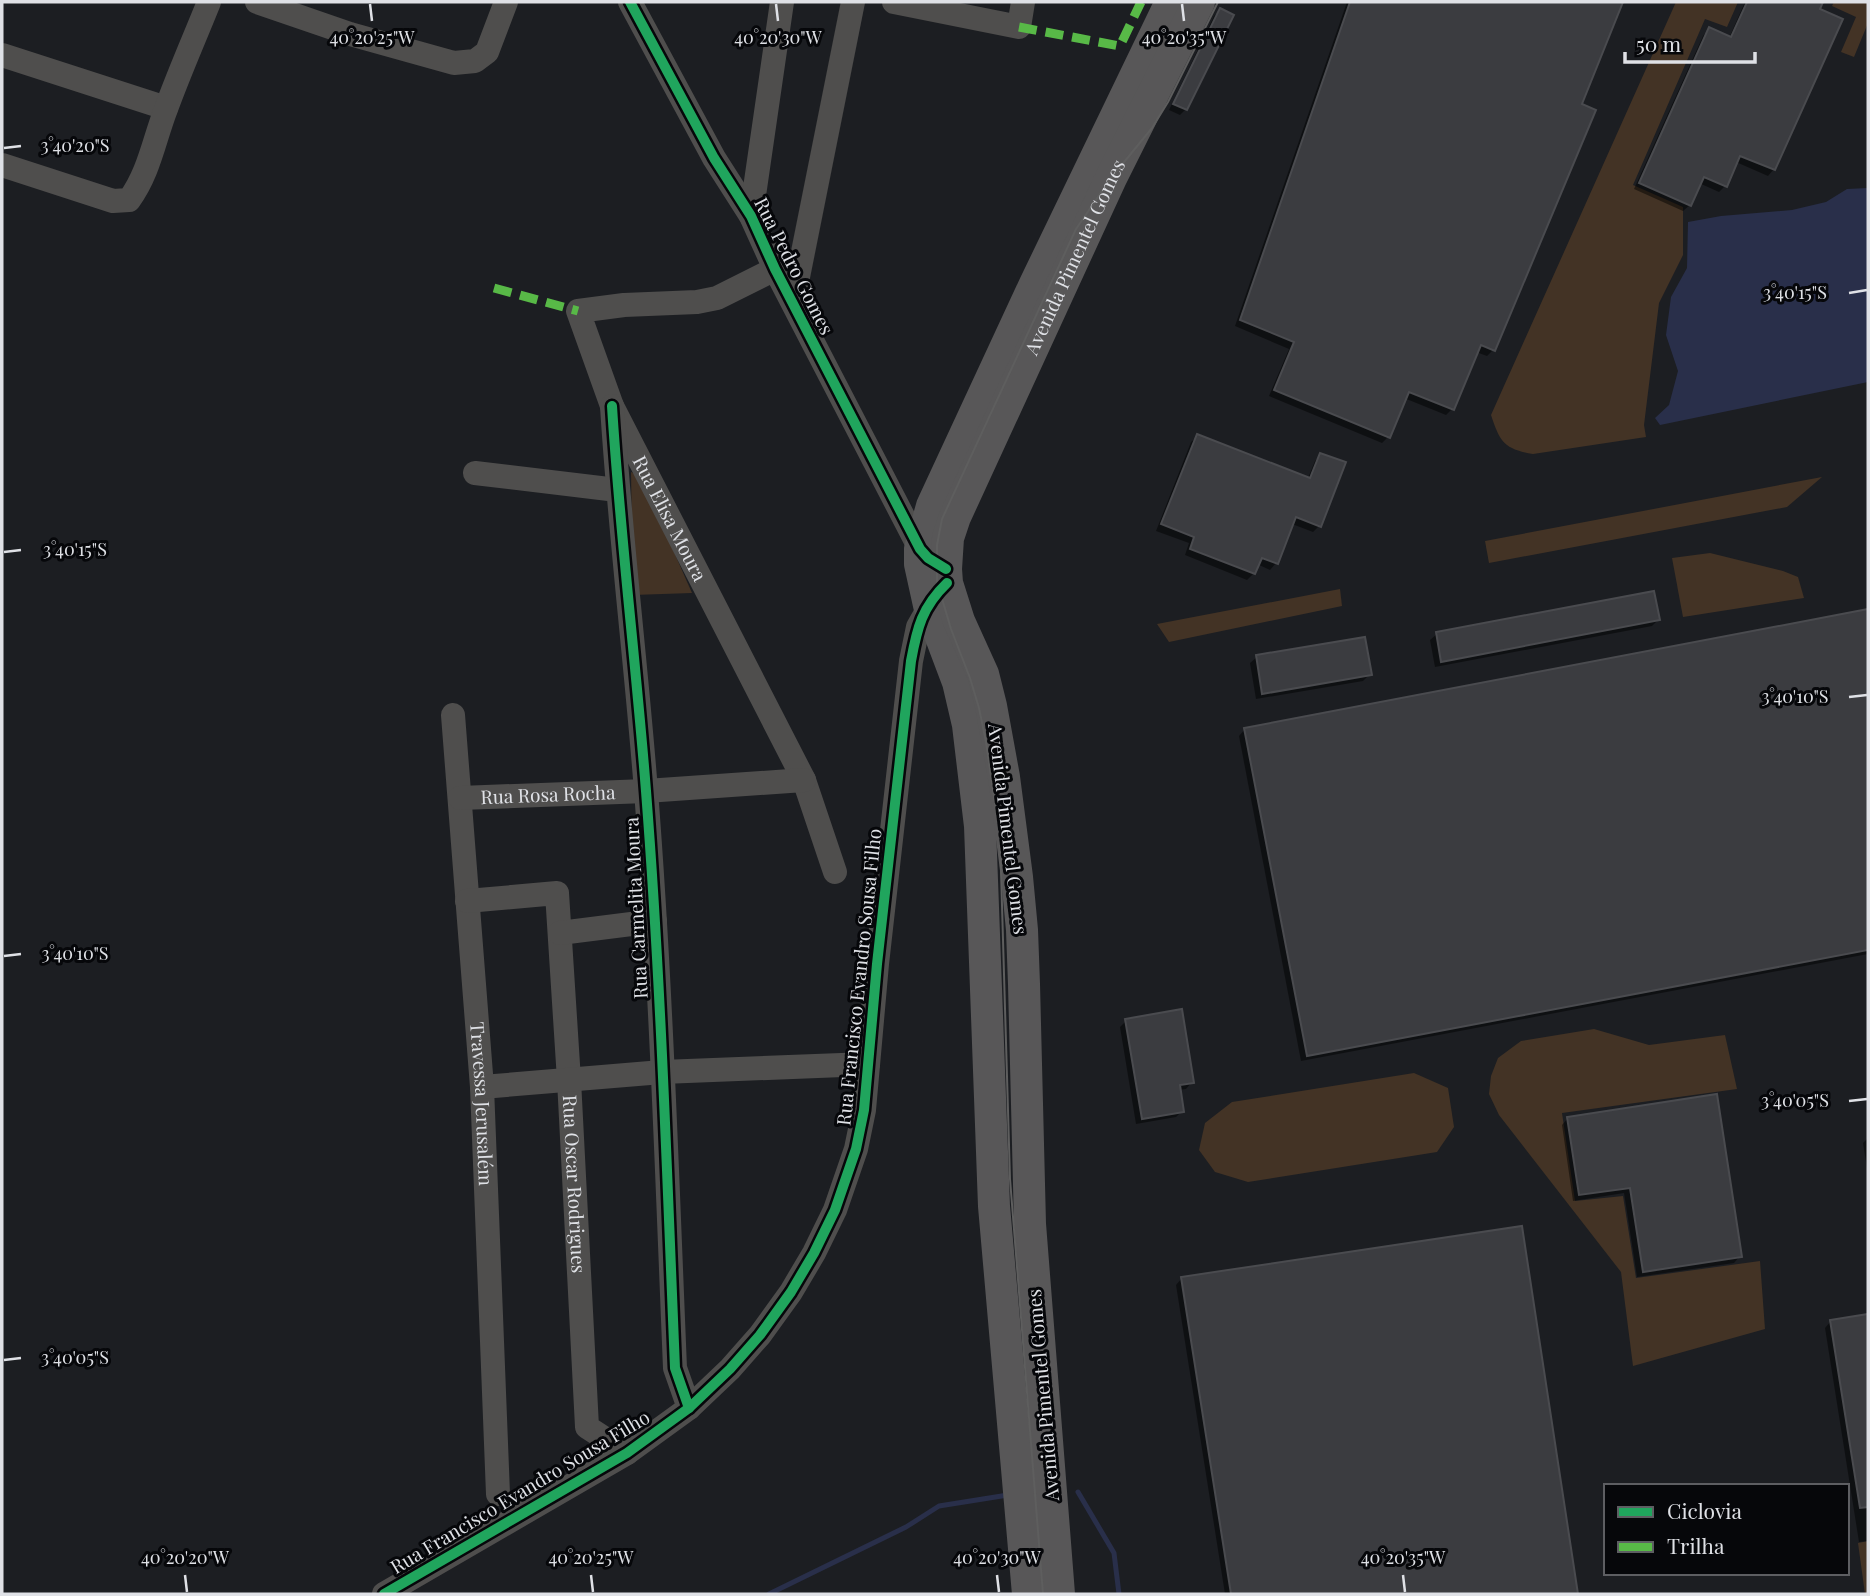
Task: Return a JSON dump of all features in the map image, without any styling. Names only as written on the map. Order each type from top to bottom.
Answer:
[{"type":"main road","name":"Avenida Pimentel Gomes","points":[[1059,1594],[1030,1224],[1022,930],[1004,776],[983,674],[941,586],[920,564],[920,549],[932,506],[1034,284],[1171,2]]},
{"type":"main road","name":"Avenida Pimentel Gomes","points":[[1028,1594],[994,1206],[979,826],[968,725],[941,586],[948,538],[955,517],[1111,178],[1199,2]]},
{"type":"main road","points":[[986,986],[1024,984]]},
{"type":"street","points":[[2,165],[113,201],[129,200],[140,185],[166,108],[209,2]]},
{"type":"street","points":[[257,2],[350,34],[454,63],[475,61],[487,52],[506,2]]},
{"type":"street","name":"Rua Pedro Gomes","points":[[630,2],[714,158],[751,216],[775,269],[920,549]]},
{"type":"street","points":[[751,216],[782,2]]},
{"type":"street","points":[[793,302],[853,2]]},
{"type":"street","points":[[894,2],[1019,27],[1023,2]]},
{"type":"street","points":[[2,55],[166,108]]},
{"type":"street","name":"Rua Elisa Moura","points":[[775,269],[717,298],[697,302],[624,305],[578,311],[612,406],[804,780],[835,872]]},
{"type":"street","name":"Rua Carmelita Moura","points":[[612,406],[655,921],[675,1368],[689,1408]]},
{"type":"street","points":[[475,473],[617,490]]},
{"type":"street","name":"Rua Francisco Evandro Sousa Filho","points":[[384,1594],[627,1453],[689,1408],[730,1369],[760,1335],[791,1292],[814,1253],[835,1210],[856,1149],[864,1110],[877,964],[911,661],[918,627],[941,586]]},
{"type":"street","name":"Travessa Jerusalém","points":[[453,715],[482,1087],[498,1494]]},
{"type":"street","name":"Rua Rosa Rocha","points":[[460,797],[646,790],[804,780]]},
{"type":"street","name":"Rua Oscar Rodrigues","points":[[467,901],[557,893],[587,1427],[627,1453]]},
{"type":"street","points":[[560,933],[655,921]]},
{"type":"street","points":[[482,1087],[662,1073],[868,1064]]},
{"type":"shaded area","points":[[1676,2],[1738,2],[1727,27],[1705,19],[1633,185],[1683,207],[1683,255],[1659,303],[1644,425],[1646,437],[1533,454],[1515,450],[1504,443],[1491,415]]},
{"type":"shaded area","points":[[1834,2],[1868,2],[1868,23],[1854,57],[1841,52],[1856,17],[1832,6]]},
{"type":"shaded area","points":[[631,472],[641,477],[692,593],[633,595]]},
{"type":"shaded area","points":[[1822,477],[1787,507],[1489,563],[1485,541]]},
{"type":"shaded area","points":[[1710,553],[1798,577],[1804,598],[1683,617],[1672,558]]},
{"type":"shaded area","points":[[1340,589],[1342,606],[1169,642],[1157,624]]},
{"type":"shaded area","points":[[1594,1029],[1649,1045],[1725,1035],[1737,1089],[1562,1113],[1575,1201],[1623,1196],[1636,1278],[1760,1261],[1765,1329],[1633,1366],[1621,1272],[1499,1115],[1489,1094],[1491,1076],[1498,1058],[1521,1041]]},
{"type":"shaded area","points":[[1414,1073],[1448,1088],[1454,1127],[1437,1152],[1248,1182],[1215,1172],[1199,1150],[1205,1123],[1232,1102]]},
{"type":"shaded area","points":[[1868,1541],[1868,1594],[1865,1594],[1858,1543]]},
{"type":"water","points":[[1868,188],[1868,382],[1660,425],[1655,418],[1669,405],[1678,371],[1666,335],[1671,297],[1687,268],[1688,222],[1721,216],[1792,210],[1826,202],[1847,189]]},
{"type":"building","points":[[1350,2],[1623,2],[1582,104],[1596,110],[1495,351],[1481,345],[1454,410],[1409,392],[1390,438],[1274,390],[1294,342],[1240,320]]},
{"type":"building","points":[[1747,2],[1823,2],[1820,9],[1843,19],[1775,170],[1740,156],[1727,187],[1704,177],[1691,206],[1639,183],[1709,27],[1731,37]]},
{"type":"building","points":[[1220,8],[1234,15],[1187,110],[1173,104]]},
{"type":"building","points":[[1197,434],[1310,478],[1320,453],[1346,462],[1321,527],[1296,517],[1278,564],[1262,558],[1255,574],[1190,549],[1194,537],[1161,524]]},
{"type":"building","points":[[1654,591],[1660,620],[1441,662],[1436,632]]},
{"type":"building","points":[[1868,609],[1868,950],[1307,1056],[1244,728]]},
{"type":"building","points":[[1365,637],[1372,675],[1262,694],[1256,655]]},
{"type":"building","points":[[1182,1009],[1194,1083],[1180,1085],[1184,1112],[1142,1119],[1125,1019]]},
{"type":"building","points":[[1717,1094],[1742,1257],[1643,1272],[1630,1188],[1579,1195],[1567,1117]]},
{"type":"building","points":[[1522,1226],[1578,1594],[1231,1594],[1181,1277]]},
{"type":"building","points":[[1868,1314],[1868,1507],[1860,1508],[1830,1320]]},
{"type":"waterway","points":[[1078,1492],[1114,1553],[1119,1594]]},
{"type":"waterway","points":[[769,1594],[906,1527],[939,1506],[1008,1495]]},
{"type":"tram line","points":[[1043,1594],[1010,1179],[1000,837],[979,708],[937,582],[937,545],[942,519],[1076,229],[1111,178],[1152,128],[1168,102],[1218,2]]},
{"type":"marked path","points":[[1019,27],[1120,46],[1141,2]]},
{"type":"marked path","points":[[494,288],[578,311]]},
{"type":"cycle path","points":[[630,2],[714,158],[751,216],[775,269],[920,549],[928,558],[946,569]]},
{"type":"cycle path","points":[[612,406],[656,935],[675,1368],[689,1408]]},
{"type":"cycle path","points":[[384,1594],[627,1453],[689,1408],[730,1369],[760,1335],[791,1292],[814,1253],[835,1210],[856,1149],[864,1110],[877,964],[911,661],[926,610],[947,583]]}]
